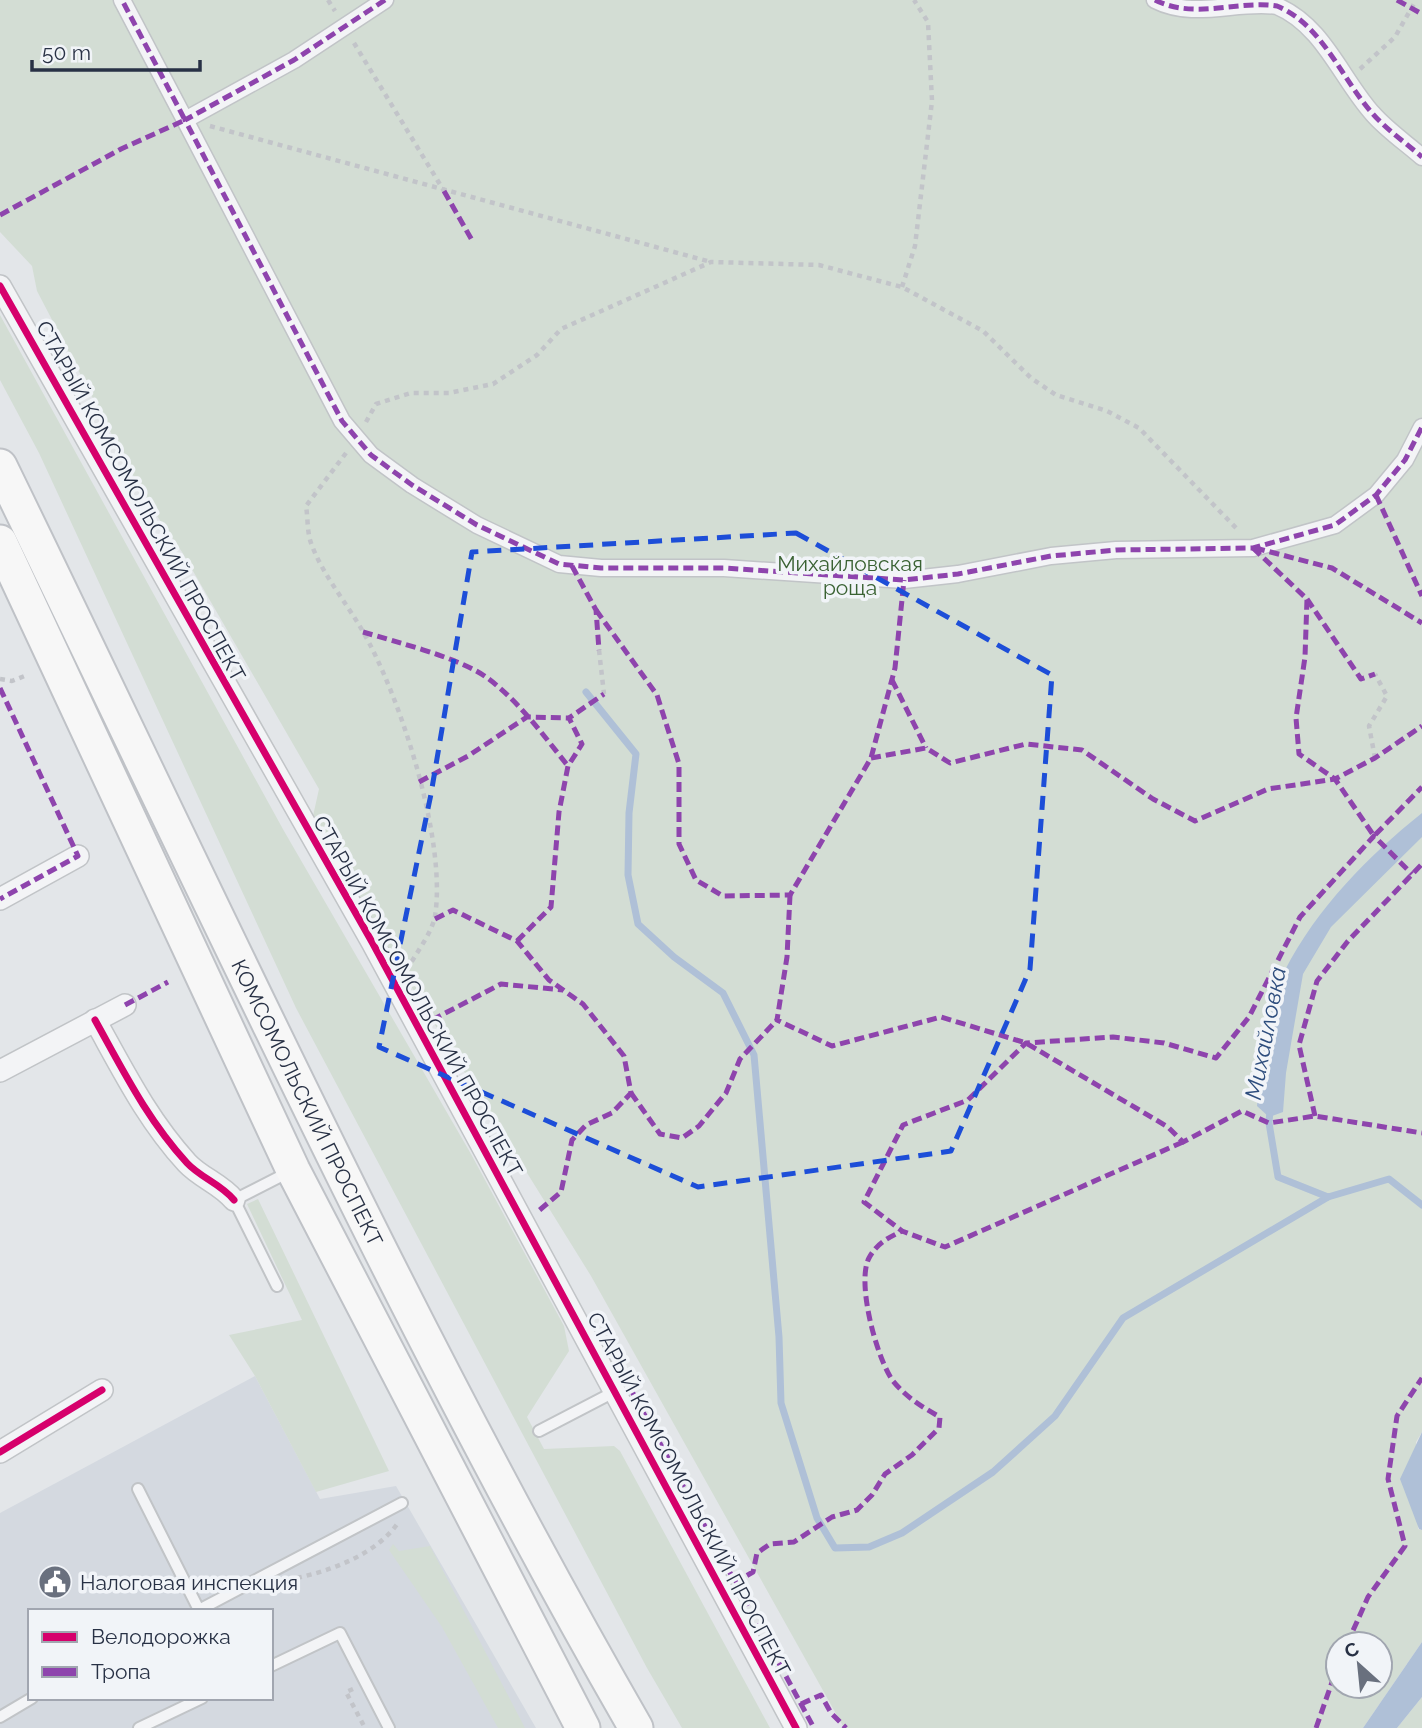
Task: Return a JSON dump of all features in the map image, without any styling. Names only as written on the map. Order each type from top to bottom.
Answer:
[{"type":"main road","name":"КОМСОМОЛЬСКИЙ ПРОСПЕКТ","points":[[0,466],[353,1198],[575,1622],[636,1728]]},
{"type":"main road","name":"КОМСОМОЛЬСКИЙ ПРОСПЕКТ","points":[[0,542],[293,1170],[583,1728]]},
{"type":"street","points":[[122,0],[342,421],[371,455],[412,485],[465,517],[559,564],[724,568],[904,580],[1064,555],[1154,548],[1252,548],[1335,525],[1376,495],[1405,460],[1422,427]]},
{"type":"street","points":[[185,120],[294,60],[385,0]]},
{"type":"street","points":[[1155,0],[1183,8],[1237,2],[1261,2],[1278,6],[1311,30],[1373,115],[1422,157]]},
{"type":"street","name":"СТАРЫЙ КОМСОМОЛЬСКИЙ ПРОСПЕКТ","points":[[0,286],[392,979],[796,1728]]},
{"type":"street","points":[[0,899],[78,856]]},
{"type":"street","points":[[0,1071],[125,1005]]},
{"type":"street","points":[[95,1020],[149,1119],[190,1166],[227,1191],[234,1200]]},
{"type":"street","points":[[0,1452],[102,1390]]},
{"type":"lane","points":[[276,1286],[234,1200],[293,1170]]},
{"type":"lane","points":[[540,1431],[614,1392]]},
{"type":"lane","points":[[138,1489],[198,1609]]},
{"type":"lane","points":[[200,1609],[402,1503]]},
{"type":"lane","points":[[273,1664],[340,1633],[389,1728]]},
{"type":"lane","points":[[0,1717],[29,1700]]},
{"type":"lane","points":[[139,1728],[198,1700]]},
{"type":"path","points":[[328,0],[444,191]]},
{"type":"path","points":[[902,287],[915,246],[932,101],[928,22],[914,0]]},
{"type":"path","points":[[1348,80],[1395,37],[1416,0]]},
{"type":"path","points":[[185,120],[711,262],[818,265],[902,287],[982,331],[1031,378],[1056,395],[1107,411],[1139,428],[1204,491],[1252,548]]},
{"type":"path","points":[[392,979],[406,972],[435,919],[437,883],[427,811],[407,736],[387,685],[363,632],[311,542],[306,506],[356,439],[376,404],[411,393],[449,393],[493,384],[537,355],[561,329],[711,262]]},
{"type":"path","points":[[599,650],[604,694]]},
{"type":"path","points":[[1375,758],[1369,726],[1387,696],[1376,674]]},
{"type":"path","points":[[0,679],[12,681],[27,676]]},
{"type":"highlighted area","points":[[796,533],[1052,675],[1030,969],[951,1151],[698,1187],[379,1047],[431,794],[472,552]]},
{"type":"shaded area","points":[[255,1376],[320,1499],[396,1486],[536,1728],[0,1728],[0,1513]]},
{"type":"green space","name":"Михайловская роща","points":[[0,0],[1422,0],[1422,1432],[1416,1442],[1418,1529],[1422,1530],[1422,1642],[1394,1683],[1394,1630],[1324,1630],[1324,1700],[1382,1700],[1363,1728],[844,1728],[591,1276],[311,825],[319,789],[182,552],[146,500],[37,291],[32,266],[0,232]]},
{"type":"green space","points":[[0,315],[284,831],[471,1154],[564,1326],[569,1351],[527,1417],[544,1449],[614,1446],[620,1451],[770,1728],[682,1728],[647,1668],[296,1008],[39,453],[0,380]]},
{"type":"green space","points":[[258,1199],[389,1471],[316,1492],[255,1376],[229,1335],[302,1320],[247,1204]]},
{"type":"green space","points":[[393,1544],[399,1551],[430,1546],[525,1728],[498,1728],[442,1627],[389,1550]]},
{"type":"green space","points":[[1422,1697],[1422,1728],[1397,1728]]},
{"type":"water","points":[[1422,813],[1422,837],[1331,927],[1303,974],[1286,1073],[1283,1112],[1269,1117],[1257,1106],[1270,1017],[1285,970],[1312,925],[1345,884],[1382,847]]},
{"type":"water","points":[[1422,1432],[1422,1530],[1419,1529],[1400,1479]]},
{"type":"water","points":[[1422,1642],[1422,1697],[1397,1728],[1363,1728],[1382,1700],[1394,1700],[1394,1683]]},
{"type":"waterway","points":[[586,692],[636,754],[629,813],[628,875],[638,924],[674,957],[723,993],[754,1055],[779,1337],[781,1403],[817,1518],[835,1548],[869,1547],[902,1533],[993,1472],[1055,1416],[1123,1318],[1328,1197]]},
{"type":"waterway","name":"Михайловка","points":[[1270,1110],[1269,1123],[1278,1177],[1328,1197],[1389,1179],[1422,1205]]},
{"type":"marked path","points":[[0,215],[121,149],[185,120],[122,0]]},
{"type":"marked path","points":[[385,0],[294,60],[185,120],[342,421],[371,455],[412,485],[477,525],[559,564],[601,568],[724,568],[904,580],[958,574],[1051,556],[1116,550],[1253,548],[1335,525],[1376,495],[1405,460],[1422,427]]},
{"type":"marked path","points":[[1155,0],[1185,9],[1277,6],[1293,15],[1307,26],[1331,54],[1373,114],[1422,157]]},
{"type":"marked path","points":[[1397,0],[1422,14]]},
{"type":"marked path","points":[[444,191],[473,242]]},
{"type":"marked path","points":[[1376,495],[1422,596]]},
{"type":"marked path","points":[[1253,548],[1307,599],[1305,657],[1296,718],[1299,754],[1335,779],[1374,836],[1422,787]]},
{"type":"marked path","points":[[1255,548],[1332,568],[1422,623]]},
{"type":"marked path","points":[[572,566],[596,610],[599,650]]},
{"type":"marked path","points":[[596,610],[657,695],[679,764],[679,844],[696,880],[723,896],[790,895],[871,758],[895,668],[904,580]]},
{"type":"marked path","points":[[1307,599],[1361,679],[1375,674]]},
{"type":"marked path","points":[[363,632],[444,657],[486,677],[520,707],[568,766]]},
{"type":"marked path","points":[[892,680],[926,748]]},
{"type":"marked path","points":[[0,688],[78,856],[0,899]]},
{"type":"marked path","points":[[517,941],[551,907],[559,812],[568,766],[582,744],[569,718],[604,694]]},
{"type":"marked path","points":[[419,782],[468,756],[527,717],[569,718]]},
{"type":"marked path","points":[[871,758],[926,748],[950,763],[1026,744],[1082,750],[1153,799],[1195,821],[1268,789],[1335,779],[1375,758],[1422,726]]},
{"type":"marked path","points":[[1183,1142],[945,1247],[902,1231],[864,1202],[903,1125],[968,1100],[1026,1043],[1113,1037],[1164,1043],[1216,1058],[1249,1017],[1300,917],[1374,836],[1412,874]]},
{"type":"marked path","points":[[1315,1116],[1299,1045],[1317,981],[1348,941],[1422,864]]},
{"type":"marked path","points":[[790,895],[787,957],[777,1020],[832,1046],[941,1017],[1026,1043],[1168,1127],[1183,1142],[1242,1111],[1269,1123],[1315,1116],[1422,1133]]},
{"type":"marked path","points":[[435,919],[453,910],[517,941],[549,980],[583,1004],[624,1056],[631,1093],[612,1113],[586,1125],[572,1140],[561,1192],[536,1213]]},
{"type":"marked path","points":[[125,1005],[168,982]]},
{"type":"marked path","points":[[432,1020],[501,984],[563,990]]},
{"type":"marked path","points":[[631,1093],[660,1134],[682,1138],[699,1126],[726,1093],[740,1059],[777,1020]]},
{"type":"marked path","points":[[734,1583],[753,1572],[757,1553],[770,1544],[794,1542],[832,1517],[857,1510],[872,1495],[885,1474],[912,1455],[939,1428],[940,1417],[903,1392],[893,1381],[881,1356],[870,1321],[865,1285],[869,1258],[879,1245],[902,1231]]},
{"type":"marked path","points":[[1353,1630],[1368,1597],[1405,1546],[1388,1479],[1397,1416],[1422,1378]]},
{"type":"marked path","points":[[629,1386],[814,1728]]},
{"type":"marked path","points":[[801,1704],[821,1695],[831,1713],[846,1728]]},
{"type":"marked path","points":[[1316,1728],[1326,1700]]},
{"type":"cycle path","points":[[0,286],[372,942],[796,1728]]},
{"type":"cycle path","points":[[95,1020],[137,1094],[173,1146],[187,1163],[234,1200]]},
{"type":"cycle path","points":[[0,1452],[102,1390]]},
{"type":"place","name":"Налоговая инспекция","points":[[55,1582]]}]
